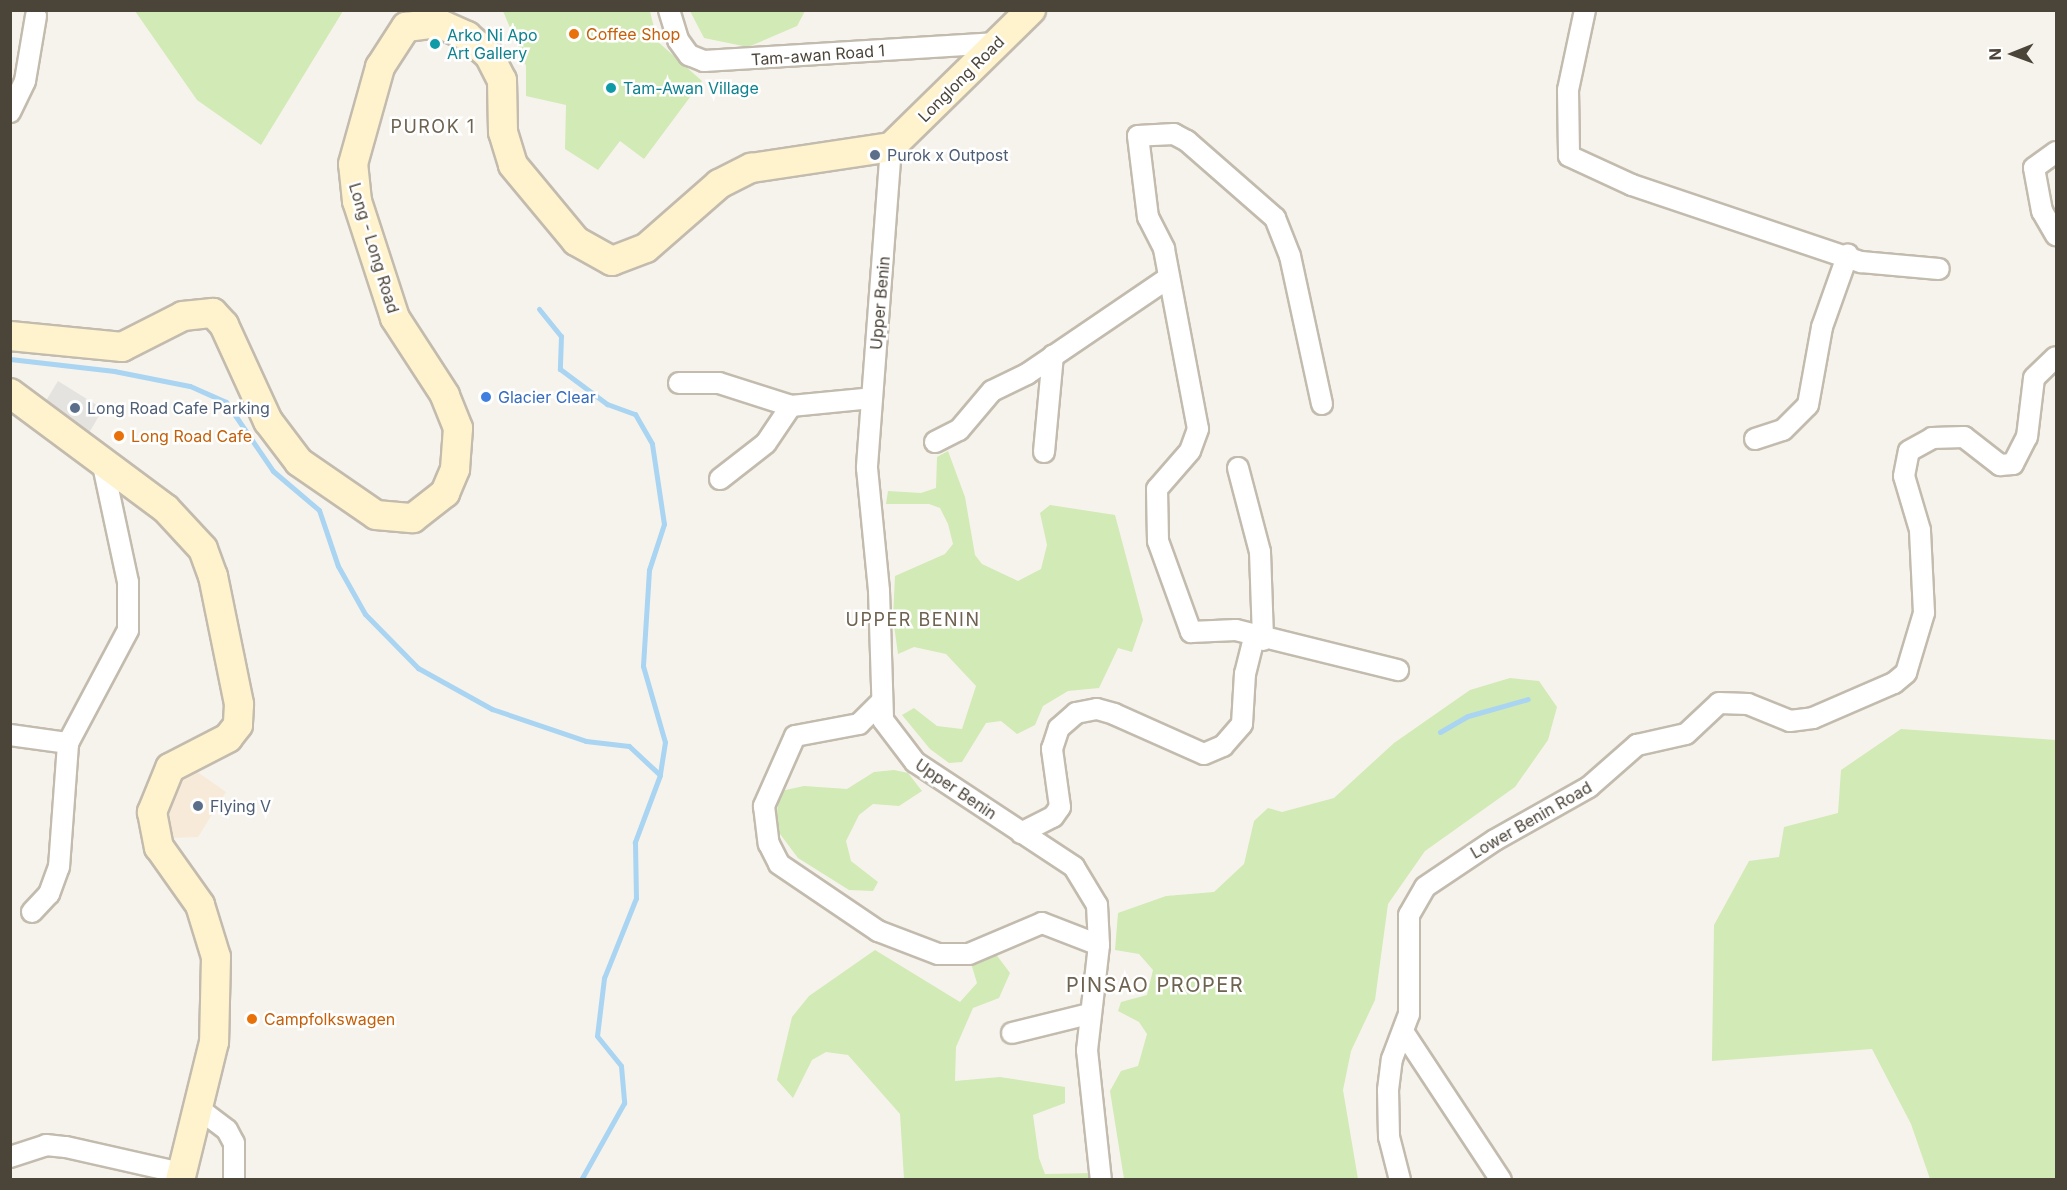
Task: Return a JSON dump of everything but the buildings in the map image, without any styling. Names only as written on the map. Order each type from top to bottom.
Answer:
[{"type":"main road","name":"Longlong Road","points":[[891,147],[1031,10]]},
{"type":"main road","name":"Long - Long Road","points":[[10,336],[122,347],[183,316],[213,313],[224,325],[268,421],[299,462],[369,511],[413,518],[445,493],[456,469],[458,428],[446,395],[395,318],[353,176],[365,108],[388,49],[406,27],[438,23],[467,36],[489,55],[502,80],[503,132],[513,165],[576,242],[612,261],[646,248],[719,184],[751,168],[891,147]]},
{"type":"main road","points":[[10,393],[166,508],[203,549],[239,704],[233,733],[176,762],[163,776],[153,803],[159,847],[200,905],[216,957],[214,1042],[181,1176]]},
{"type":"street","name":"Tam-awan Road 1","points":[[669,10],[678,40],[689,55],[704,61],[997,43]]},
{"type":"street","points":[[1585,10],[1568,90],[1569,156],[1632,185],[1848,254],[1877,267],[1939,269]]},
{"type":"street","points":[[10,112],[25,81],[36,16]]},
{"type":"street","points":[[1322,404],[1290,256],[1275,218],[1187,141],[1157,133],[1138,136],[1148,217],[1164,249],[1198,429],[1190,451],[1156,489],[1158,541],[1191,632],[1236,630],[1259,638],[1398,670]]},
{"type":"street","name":"Upper Benin","points":[[891,147],[867,468],[879,591],[880,702],[888,732],[915,762],[1074,867],[1087,884],[1097,905],[1100,945],[1089,1014],[1087,1050],[1101,1179]]},
{"type":"street","points":[[2056,152],[2034,168],[2042,211],[2056,235]]},
{"type":"street","points":[[1755,439],[1791,425],[1808,405],[1822,327],[1848,254]]},
{"type":"street","points":[[935,442],[959,430],[992,391],[1053,355],[1168,278]]},
{"type":"street","points":[[1044,452],[1053,355]]},
{"type":"street","name":"Lower Benin Road","points":[[1400,1179],[1389,1137],[1388,1090],[1392,1059],[1404,1033],[1410,991],[1409,915],[1425,887],[1455,864],[1590,787],[1637,745],[1686,734],[1719,703],[1748,704],[1790,721],[1813,718],[1894,683],[1909,665],[1918,644],[1923,570],[1920,530],[1904,476],[1909,451],[1932,438],[1964,437],[2000,465],[2013,464],[2027,437],[2034,378],[2056,357]]},
{"type":"street","points":[[679,382],[719,383],[791,406],[872,399]]},
{"type":"street","points":[[720,479],[766,443],[791,406]]},
{"type":"street","points":[[32,912],[49,894],[59,867],[68,743],[128,630],[128,582],[102,461]]},
{"type":"street","points":[[1021,833],[1053,817],[1060,807],[1052,749],[1059,728],[1076,714],[1097,709],[1114,714],[1204,754],[1223,746],[1242,724],[1245,674],[1259,638],[1260,552],[1238,468]]},
{"type":"street","points":[[880,702],[859,724],[795,736],[764,806],[769,844],[779,864],[878,931],[938,954],[969,954],[1042,924],[1100,945]]},
{"type":"street","points":[[10,735],[68,743]]},
{"type":"street","points":[[1012,1033],[1089,1014]]},
{"type":"street","points":[[1404,1033],[1501,1179]]},
{"type":"street","points":[[198,1108],[227,1130],[234,1143],[234,1179]]},
{"type":"street","points":[[10,1157],[46,1145],[66,1147],[181,1176]]},
{"type":"shaded area","name":"Long Road Cafe Parking","points":[[58,381],[103,409],[89,433],[44,404]]},
{"type":"shaded area","points":[[196,771],[226,792],[198,837],[169,838],[164,803],[180,780]]},
{"type":"green space","points":[[690,10],[805,11],[797,26],[748,47],[704,38]]},
{"type":"green space","points":[[135,11],[343,11],[261,145],[197,100]]},
{"type":"green space","name":"Tam-Awan Village","points":[[503,11],[650,11],[657,41],[702,81],[644,159],[620,141],[598,170],[565,149],[566,105],[526,96],[526,66]]},
{"type":"green space","points":[[948,451],[965,497],[975,555],[982,564],[1018,581],[1041,569],[1047,545],[1040,513],[1050,505],[1115,515],[1143,620],[1132,652],[1118,648],[1099,688],[1068,691],[1043,706],[1035,725],[1017,734],[1001,721],[986,723],[962,762],[949,763],[930,749],[902,715],[914,708],[937,726],[962,729],[976,686],[946,654],[914,647],[898,654],[893,618],[895,576],[945,554],[953,544],[948,524],[940,508],[929,504],[886,504],[888,491],[921,493],[936,488],[937,457]]},
{"type":"green space","points":[[1510,678],[1539,681],[1557,707],[1548,740],[1515,787],[1425,851],[1388,904],[1375,1000],[1351,1051],[1343,1090],[1358,1179],[1124,1179],[1110,1091],[1121,1071],[1138,1066],[1147,1034],[1139,1022],[1118,1011],[1121,1002],[1147,995],[1153,970],[1139,954],[1115,950],[1118,913],[1166,896],[1214,892],[1244,864],[1254,821],[1268,808],[1282,812],[1334,798],[1394,743],[1470,690]]},
{"type":"green space","points":[[1901,729],[2056,740],[2056,1179],[1930,1179],[1911,1124],[1872,1049],[1712,1061],[1714,925],[1749,861],[1779,857],[1784,827],[1838,813],[1841,770]]},
{"type":"green space","points":[[894,770],[908,773],[922,791],[899,806],[873,804],[859,815],[846,841],[851,861],[878,882],[873,891],[849,890],[798,858],[774,826],[781,791],[804,786],[847,789],[874,772]]},
{"type":"green space","points":[[875,950],[960,1002],[977,983],[970,960],[995,953],[1010,973],[999,998],[973,1008],[956,1047],[955,1081],[1000,1077],[1065,1087],[1065,1103],[1033,1115],[1039,1158],[1045,1174],[1094,1173],[1093,1179],[904,1179],[900,1114],[848,1055],[826,1052],[812,1060],[793,1098],[777,1080],[792,1017],[809,996]]},
{"type":"waterway","points":[[539,309],[561,336],[560,369],[607,404],[635,414],[652,444],[664,524],[649,570],[643,666],[665,742],[660,775],[635,842],[636,898],[604,978],[597,1036],[621,1066],[624,1103],[581,1180]]},
{"type":"waterway","points":[[10,359],[114,371],[190,386],[226,402],[273,471],[319,510],[338,566],[365,614],[418,668],[492,709],[586,741],[629,746],[660,775]]},
{"type":"waterway","points":[[1440,732],[1468,716],[1528,699]]},
{"type":"place","name":"Coffee Shop","points":[[574,34]]},
{"type":"place","name":"Arko Ni Apo Art Gallery","points":[[435,44]]},
{"type":"place","name":"Tam-Awan Village","points":[[611,88]]},
{"type":"place","name":"Purok x Outpost","points":[[875,155]]},
{"type":"place","name":"Glacier Clear","points":[[486,397]]},
{"type":"place","name":"Long Road Cafe Parking","points":[[75,408]]},
{"type":"place","name":"Long Road Cafe","points":[[119,436]]},
{"type":"place","name":"Flying V","points":[[198,806]]},
{"type":"place","name":"Campfolkswagen","points":[[252,1019]]},
{"type":"district","name":"PUROK 1","points":[[433,127]]},
{"type":"district","name":"UPPER BENIN","points":[[913,620]]},
{"type":"district","name":"PINSAO PROPER","points":[[1155,985]]}]
